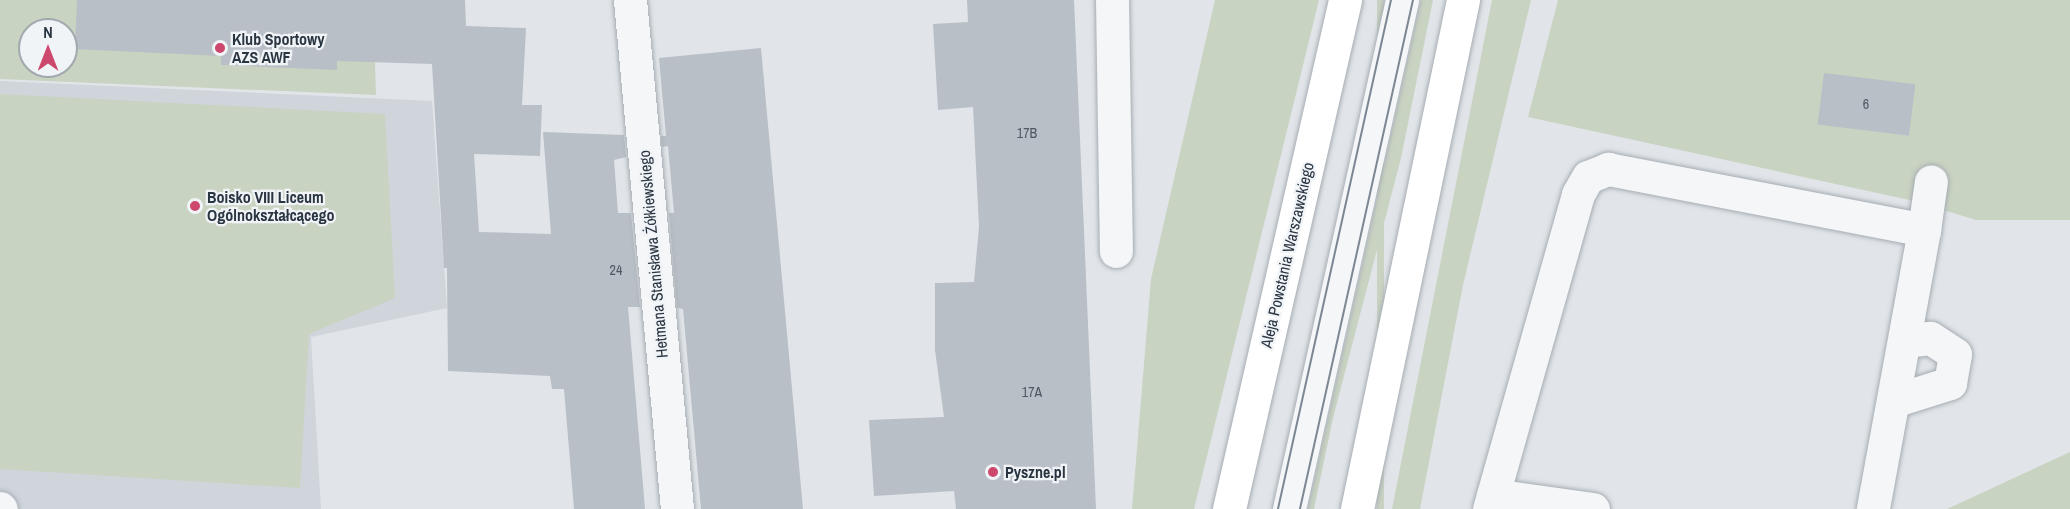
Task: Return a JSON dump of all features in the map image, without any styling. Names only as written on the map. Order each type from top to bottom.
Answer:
[{"type":"main road","name":"Aleja Powstania Warszawskiego","points":[[1229,509],[1344,0]]},
{"type":"main road","points":[[1357,509],[1463,0]]},
{"type":"street","name":"Hetmana Stanisława Żółkiewskiego","points":[[630,0],[677,509]]},
{"type":"street","points":[[1112,0],[1116,251]]},
{"type":"street","points":[[1289,509],[1402,0]]},
{"type":"street","points":[[1593,509],[1491,502],[1578,194],[1588,177],[1608,169],[1924,230]]},
{"type":"street","points":[[1873,509],[1931,182]]},
{"type":"street","points":[[1893,401],[1950,383],[1955,354],[1930,338],[1904,341]]},
{"type":"street","points":[[1347,509],[1363,475]]},
{"type":"shaded area","name":"Boisko VIII Liceum Ogólnokształcącego","points":[[0,81],[432,101],[447,308],[311,337],[321,509],[0,509]]},
{"type":"green space","name":"Klub Sportowy AZS AWF","points":[[0,0],[373,0],[376,95],[0,79]]},
{"type":"green space","points":[[1215,0],[1319,0],[1194,509],[1132,509],[1151,279]]},
{"type":"green space","points":[[1377,0],[1384,0],[1384,509],[1377,509]]},
{"type":"green space","points":[[1421,0],[1433,0],[1401,158],[1333,418],[1314,509],[1308,509]]},
{"type":"green space","points":[[1492,0],[1531,0],[1463,285],[1420,509],[1392,509]]},
{"type":"green space","points":[[1558,0],[2070,0],[2070,220],[1976,220],[1914,201],[1528,117]]},
{"type":"green space","name":"Boisko VIII Liceum Ogólnokształcącego","points":[[0,94],[385,114],[395,298],[309,334],[300,488],[0,469]]},
{"type":"green space","points":[[2070,452],[2070,509],[1947,509]]},
{"type":"building","points":[[77,0],[465,0],[466,26],[526,28],[522,105],[542,105],[540,156],[474,154],[479,232],[551,234],[543,132],[624,135],[626,157],[614,160],[618,213],[631,213],[640,307],[628,307],[645,509],[574,509],[564,389],[552,389],[550,376],[448,371],[447,268],[444,268],[432,64],[337,61],[337,70],[221,65],[221,56],[78,49]]},
{"type":"building","points":[[967,0],[1074,0],[1096,509],[956,509],[954,491],[874,496],[869,420],[944,417],[935,350],[935,283],[974,282],[979,227],[973,107],[938,110],[933,24],[968,22]]},
{"type":"building","points":[[761,48],[803,509],[701,509],[683,309],[677,308],[669,213],[674,213],[668,146],[662,147],[661,136],[666,136],[659,58]]},
{"type":"building","points":[[1824,73],[1915,84],[1909,136],[1818,125]]},
{"type":"tram line","points":[[1278,509],[1391,0]]},
{"type":"tram line","points":[[1300,509],[1413,0]]},
{"type":"place","name":"Klub Sportowy AZS AWF","points":[[220,48]]},
{"type":"place","name":"Boisko VIII Liceum Ogólnokształcącego","points":[[195,206]]},
{"type":"place","name":"Pyszne.pl","points":[[993,472]]}]
